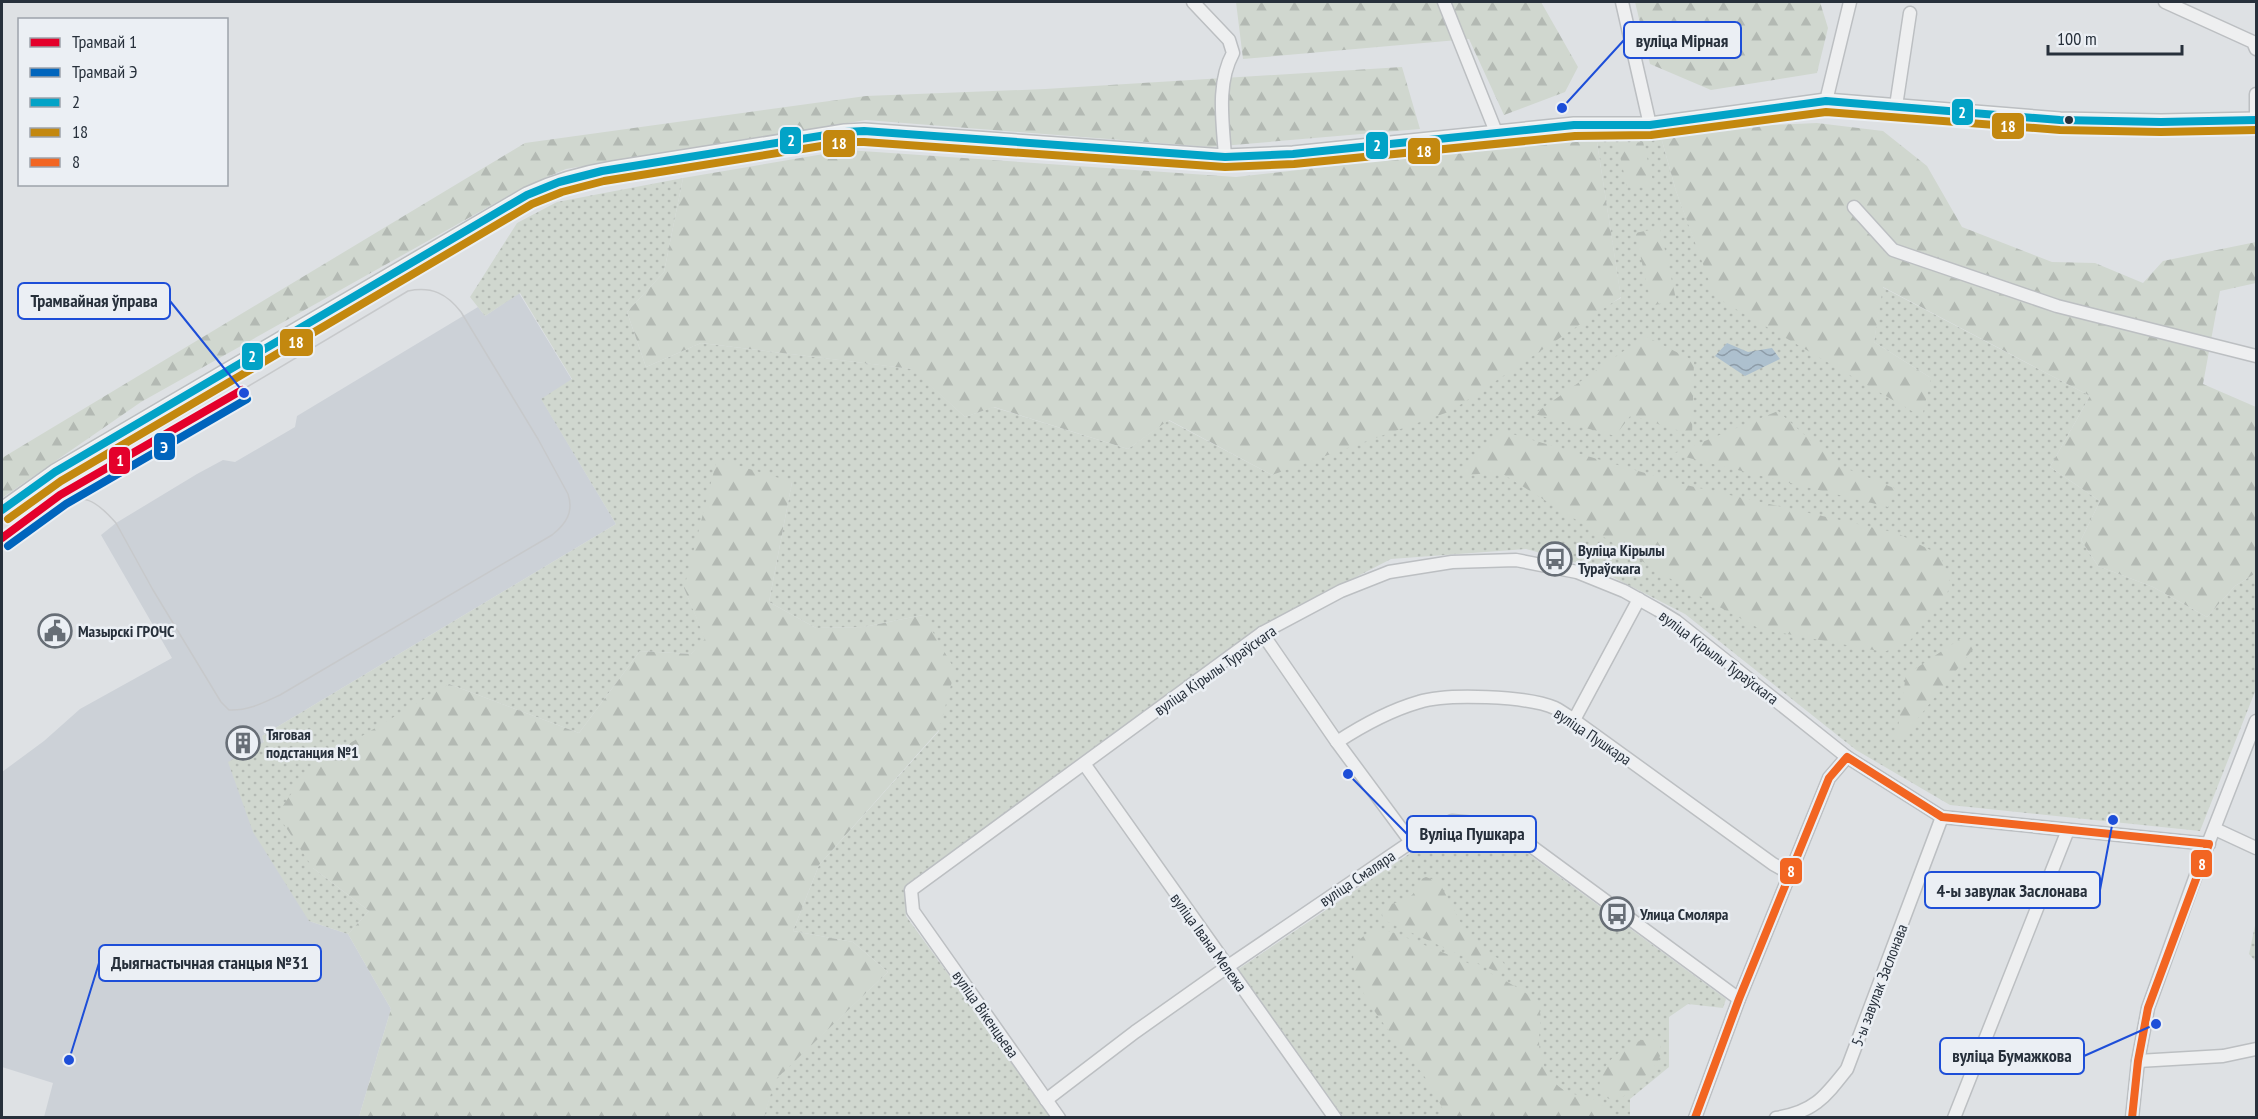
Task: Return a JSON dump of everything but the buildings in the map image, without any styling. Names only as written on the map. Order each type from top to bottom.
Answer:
[{"type":"main road","points":[[2,510],[55,472],[517,200],[548,185],[574,177],[794,139],[864,131],[1225,157],[1293,154],[1574,125],[1650,124],[1826,101],[2060,120],[2162,122],[2256,120]]},
{"type":"street","points":[[1193,2],[1229,40],[1233,53],[1226,65],[1222,92],[1225,157]]},
{"type":"street","points":[[1444,2],[1496,132]]},
{"type":"street","points":[[1622,2],[1650,124]]},
{"type":"street","points":[[1826,101],[1851,2]]},
{"type":"street","points":[[2165,2],[2253,42],[2256,49]]},
{"type":"street","points":[[1896,106],[1910,13]]},
{"type":"street","points":[[2256,94],[2256,120]]},
{"type":"street","points":[[1854,207],[1893,250],[2057,306],[2256,356]]},
{"type":"street","name":"вуліца Кірылы Тураўскага","points":[[913,911],[911,890],[1085,765],[1262,633],[1341,591],[1389,572],[1452,562],[1516,560],[1577,572],[1639,599],[1676,621],[1847,757],[1942,818]]},
{"type":"street","points":[[1574,720],[1639,599]]},
{"type":"street","points":[[1262,633],[1337,742],[1411,842]]},
{"type":"street","name":"вуліца Пушкара","points":[[1337,742],[1370,720],[1420,701],[1468,696],[1554,707],[1773,864],[1791,874]]},
{"type":"street","points":[[2132,1118],[2138,1061],[2148,1008],[2199,867],[2256,721]]},
{"type":"street","points":[[1695,1118],[1739,999],[1829,778],[1847,757]]},
{"type":"street","name":"вуліца Івана Мележа","points":[[1085,765],[1335,1118]]},
{"type":"street","points":[[1942,818],[2209,844]]},
{"type":"street","name":"5-ы завулак Заслонава","points":[[1776,1118],[1794,1115],[1824,1099],[1847,1069],[1942,818]]},
{"type":"street","name":"вуліца Смаляра","points":[[1046,1100],[1135,1032],[1227,967],[1411,842],[1452,821],[1486,824],[1512,832],[1739,999]]},
{"type":"street","points":[[2215,829],[2256,848]]},
{"type":"street","points":[[1954,1118],[2068,830]]},
{"type":"street","name":"вуліца Вікенцьева","points":[[913,911],[1059,1118]]},
{"type":"street","points":[[2138,1061],[2223,1056],[2256,1049]]},
{"type":"shaded area","points":[[519,293],[572,380],[542,400],[616,524],[262,736],[309,921],[348,934],[391,1009],[359,1117],[44,1117],[53,1083],[2,1067],[2,772],[44,741],[80,709],[172,658],[101,535],[116,523],[197,474],[223,460],[235,462],[295,427],[297,416],[478,307],[485,316]]},
{"type":"green space","points":[[1236,2],[1541,2],[1578,67],[1565,92],[1504,115],[1469,39],[1243,59]]},
{"type":"green space","points":[[1635,2],[1820,2],[1828,28],[1817,73],[1711,90],[1650,64]]},
{"type":"green space","points":[[1402,67],[1420,129],[1210,147],[866,120],[566,169],[522,188],[141,402],[2,498],[2,458],[525,143],[866,96],[1045,89]]},
{"type":"green space","points":[[1817,123],[1883,131],[1927,166],[1962,227],[2052,262],[2095,263],[2143,283],[2163,261],[2256,242],[2256,283],[2220,291],[2203,384],[2256,407],[2256,573],[2235,586],[2207,617],[2153,587],[2098,566],[2081,540],[2100,501],[2050,467],[2090,396],[1883,287],[1874,342],[1931,378],[1922,417],[1715,297],[1676,191],[1659,130]]},
{"type":"green space","points":[[1659,130],[1676,191],[1716,297],[1931,378],[1874,342],[1882,287],[2090,396],[2050,467],[2100,501],[2081,540],[2098,566],[2153,587],[2207,617],[2235,586],[2256,573],[2256,689],[2200,831],[1950,805],[1856,750],[1685,614],[1595,568],[1526,549],[1391,559],[1259,627],[904,887],[906,916],[1052,1117],[764,1117],[774,1080],[888,972],[853,942],[793,931],[819,865],[939,731],[923,615],[864,627],[816,628],[769,602],[792,482],[684,588],[706,640],[691,654],[640,651],[579,733],[449,684],[313,868],[369,911],[348,934],[309,921],[253,832],[228,762],[264,742],[262,736],[616,524],[541,399],[572,379],[520,293],[485,316],[470,297],[517,223],[557,202],[683,178],[664,272],[627,312],[646,367],[701,343],[913,369],[965,417],[993,407],[1128,449],[1168,420],[1272,475],[1621,298],[1596,136]]},
{"type":"green space","points":[[1596,136],[1621,297],[1451,411],[1272,475],[1169,420],[1128,449],[994,407],[965,417],[912,369],[701,343],[646,367],[627,312],[664,272],[683,178],[847,150],[1236,177]]},
{"type":"green space","points":[[1643,142],[1654,185],[1627,186],[1617,144]]},
{"type":"green space","points":[[1660,228],[1676,299],[1652,306],[1635,233]]},
{"type":"green space","points":[[1645,336],[1694,361],[1692,435],[1631,415],[1615,436],[1534,414]]},
{"type":"green space","points":[[1778,411],[1838,465],[1896,489],[1888,507],[1673,454]]},
{"type":"green space","points":[[1502,431],[1686,485],[1897,533],[1940,555],[1952,586],[1909,642],[1884,652],[1760,629],[1690,591],[1501,473],[1457,475]]},
{"type":"green space","points":[[717,459],[792,482],[769,602],[816,628],[864,627],[923,615],[955,670],[939,730],[819,865],[793,931],[853,942],[888,972],[775,1080],[764,1117],[359,1117],[391,1009],[348,934],[369,911],[313,868],[277,814],[310,767],[449,684],[579,733],[640,651],[691,654],[705,639],[684,588]]},
{"type":"green space","points":[[1963,637],[1974,648],[1895,747],[1906,675]]},
{"type":"green space","points":[[1453,830],[1512,842],[1726,999],[1723,1008],[1688,1004],[1669,1017],[1669,1067],[1630,1099],[1630,1117],[1343,1117],[1237,970],[1415,850]]},
{"type":"green space","points":[[1426,877],[1439,882],[1469,938],[1502,961],[1505,965],[1504,972],[1497,972],[1386,921],[1382,915],[1384,907],[1408,899],[1421,879]]},
{"type":"green space","points":[[2256,921],[2256,962],[2249,954]]},
{"type":"green space","points":[[1373,930],[1395,933],[1449,955],[1516,986],[1530,996],[1538,1005],[1541,1018],[1540,1052],[1551,1079],[1569,1093],[1598,1102],[1612,1117],[1447,1117],[1426,1078],[1368,1001],[1358,980],[1353,960],[1357,943]]},
{"type":"green space","points":[[1651,1038],[1660,1043],[1660,1057],[1656,1065],[1626,1095],[1617,1099],[1607,1098],[1601,1091],[1600,1081],[1608,1063],[1629,1046]]},
{"type":"water","points":[[1727,343],[1748,352],[1772,348],[1780,359],[1745,376],[1715,356]]},
{"type":"tram line","points":[[53,504],[73,499],[88,500],[95,503],[116,523],[153,590],[221,702],[229,710],[249,708],[280,695],[552,535],[568,517],[570,506],[568,494],[538,439],[461,312],[450,300],[438,293],[424,290],[408,291],[242,390]]},
{"type":"tram line","name":"1","points":[[2,538],[60,495],[242,390]]},
{"type":"tram line","name":"Э","points":[[8,546],[66,504],[247,399]]},
{"type":"transit line","name":"2","points":[[2,510],[55,472],[527,195],[559,182],[602,171],[845,132],[864,131],[1225,157],[1293,154],[1574,125],[1650,125],[1826,101],[2060,120],[2161,122],[2256,120]]},
{"type":"transit line","name":"18","points":[[8,519],[61,481],[532,204],[562,192],[604,181],[846,142],[1225,167],[1294,164],[1575,136],[1651,135],[1826,112],[2060,130],[2161,132],[2256,130]]},
{"type":"transit line","name":"8","points":[[1695,1118],[1739,999],[1829,778],[1847,757],[1942,817],[2209,844],[2148,1008],[2138,1061],[2132,1118]]},
{"type":"place","name":"вуліца Мірная","points":[[1562,108]]},
{"type":"place","name":"Трамвайная ўправа","points":[[244,393]]},
{"type":"place","name":"Вуліца Кірылы Тураўскага","points":[[1555,559]]},
{"type":"place","name":"Мазырскі ГРОЧС","points":[[55,631]]},
{"type":"place","name":"Тяговая подстанция №1","points":[[243,743]]},
{"type":"place","name":"Вуліца Пушкара","points":[[1348,774]]},
{"type":"place","name":"4-ы завулак Заслонава","points":[[2113,820]]},
{"type":"place","name":"Улица Смоляра","points":[[1617,914]]},
{"type":"place","name":"вуліца Бумажкова","points":[[2156,1024]]},
{"type":"place","name":"Дыягнастычная станцыя №31","points":[[69,1060]]}]
